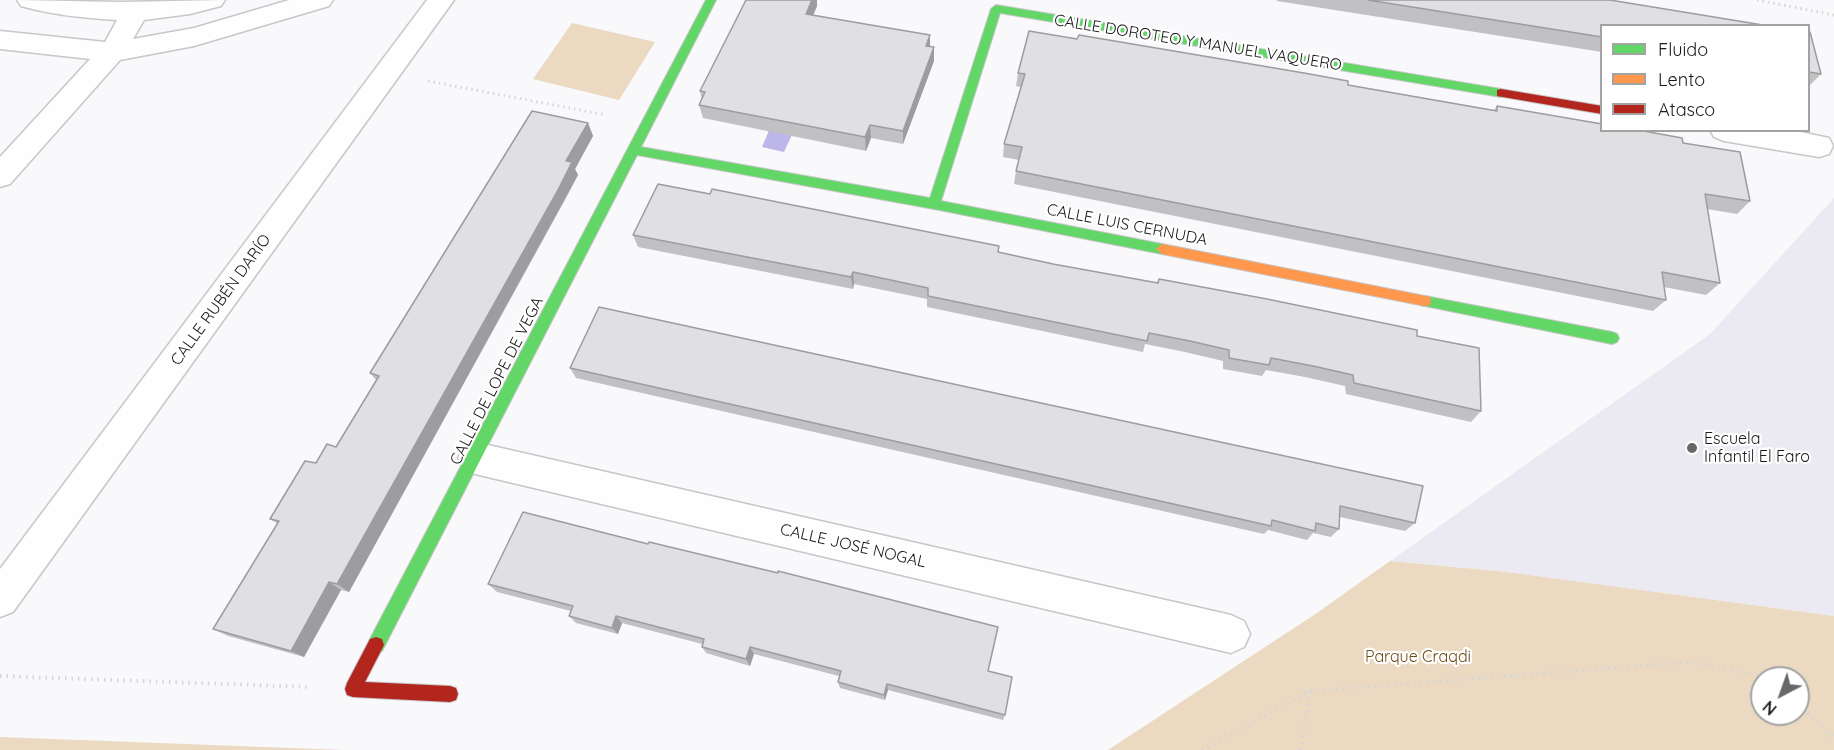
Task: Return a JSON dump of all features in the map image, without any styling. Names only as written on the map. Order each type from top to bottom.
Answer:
[{"type":"street","points":[[30,0],[65,8],[135,12],[212,0]]},
{"type":"street","points":[[0,40],[112,52],[194,37],[320,0]]},
{"type":"street","name":"CALLE RUBÉN DARÍO","points":[[0,600],[441,0]]},
{"type":"street","name":"CALLE DE LOPE DE VEGA","points":[[353,688],[475,458],[711,0]]},
{"type":"street","name":"CALLE DOROTEO Y MANUEL VAQUERO","points":[[934,204],[996,9],[1600,110]]},
{"type":"street","points":[[0,176],[112,52],[135,12]]},
{"type":"street","points":[[1736,132],[1819,146]]},
{"type":"street","name":"CALLE LUIS CERNUDA","points":[[635,150],[934,204],[1612,338]]},
{"type":"street","name":"CALLE JOSÉ NOGAL","points":[[475,458],[1232,634]]},
{"type":"street","points":[[353,688],[450,694]]},
{"type":"path","points":[[1757,0],[1834,15]]},
{"type":"path","points":[[387,74],[648,124]]},
{"type":"path","points":[[1202,750],[1310,691],[1692,662],[1750,674]]},
{"type":"path","points":[[0,676],[353,688]]},
{"type":"path","points":[[1300,750],[1310,691]]},
{"type":"path","points":[[1810,715],[1834,738]]},
{"type":"shaded area","points":[[775,116],[797,124],[784,152],[762,147]]},
{"type":"shaded area","name":"Escuela Infantil El Faro","points":[[1834,198],[1834,616],[1507,572],[1390,561],[1710,334]]},
{"type":"green space","points":[[572,23],[655,42],[619,100],[533,79]]},
{"type":"green space","name":"Parque Craqdi","points":[[1390,561],[1507,572],[1834,616],[1834,750],[1108,750],[1317,613]]},
{"type":"green space","points":[[0,737],[344,750],[0,750]]},
{"type":"building","points":[[746,0],[812,0],[806,14],[930,35],[926,46],[934,47],[903,131],[870,125],[865,137],[699,105],[705,92],[700,91]]},
{"type":"building","points":[[1368,0],[1610,0],[1757,24],[1600,24],[1600,37]]},
{"type":"building","points":[[1029,31],[1077,39],[1079,35],[1348,81],[1348,85],[1497,111],[1497,106],[1600,124],[1600,132],[1649,132],[1682,138],[1683,143],[1740,152],[1750,201],[1705,194],[1720,283],[1662,272],[1666,300],[1016,171],[1022,147],[1004,144],[1025,74],[1018,73]]},
{"type":"building","points":[[1810,32],[1821,74],[1810,72]]},
{"type":"building","points":[[532,111],[588,123],[566,161],[572,162],[559,188],[337,584],[329,582],[291,651],[213,629],[279,521],[270,519],[305,461],[316,463],[327,444],[336,447],[379,376],[370,373]]},
{"type":"building","points":[[658,184],[710,194],[712,189],[999,246],[998,252],[1053,264],[1158,283],[1159,279],[1417,330],[1417,336],[1479,348],[1481,411],[1354,383],[1353,375],[1313,366],[1271,358],[1269,365],[1229,358],[1229,350],[1190,341],[1149,333],[1147,341],[928,296],[928,288],[853,272],[851,277],[633,235]]},
{"type":"building","points":[[599,307],[1423,486],[1415,523],[1340,506],[1339,529],[1316,523],[1315,531],[1272,520],[1271,526],[570,368]]},
{"type":"building","points":[[523,512],[648,544],[649,542],[778,573],[778,571],[998,627],[988,671],[1012,677],[1005,715],[887,684],[884,695],[838,682],[841,671],[750,647],[746,659],[702,647],[704,639],[616,616],[612,628],[569,616],[573,606],[488,584]]},
{"type":"traffic: fast","points":[[376,645],[711,0]]},
{"type":"traffic: fast","points":[[934,204],[996,9],[1501,93]]},
{"type":"traffic: fast","points":[[635,150],[934,204],[1162,249]]},
{"type":"traffic: fast","points":[[1425,301],[1612,338]]},
{"type":"traffic: slow","points":[[1162,249],[1425,301]]},
{"type":"traffic: jam","points":[[1501,93],[1600,110]]},
{"type":"traffic: jam","points":[[376,645],[353,689],[450,694]]},
{"type":"place","name":"Escuela Infantil El Faro","points":[[1692,448]]}]
